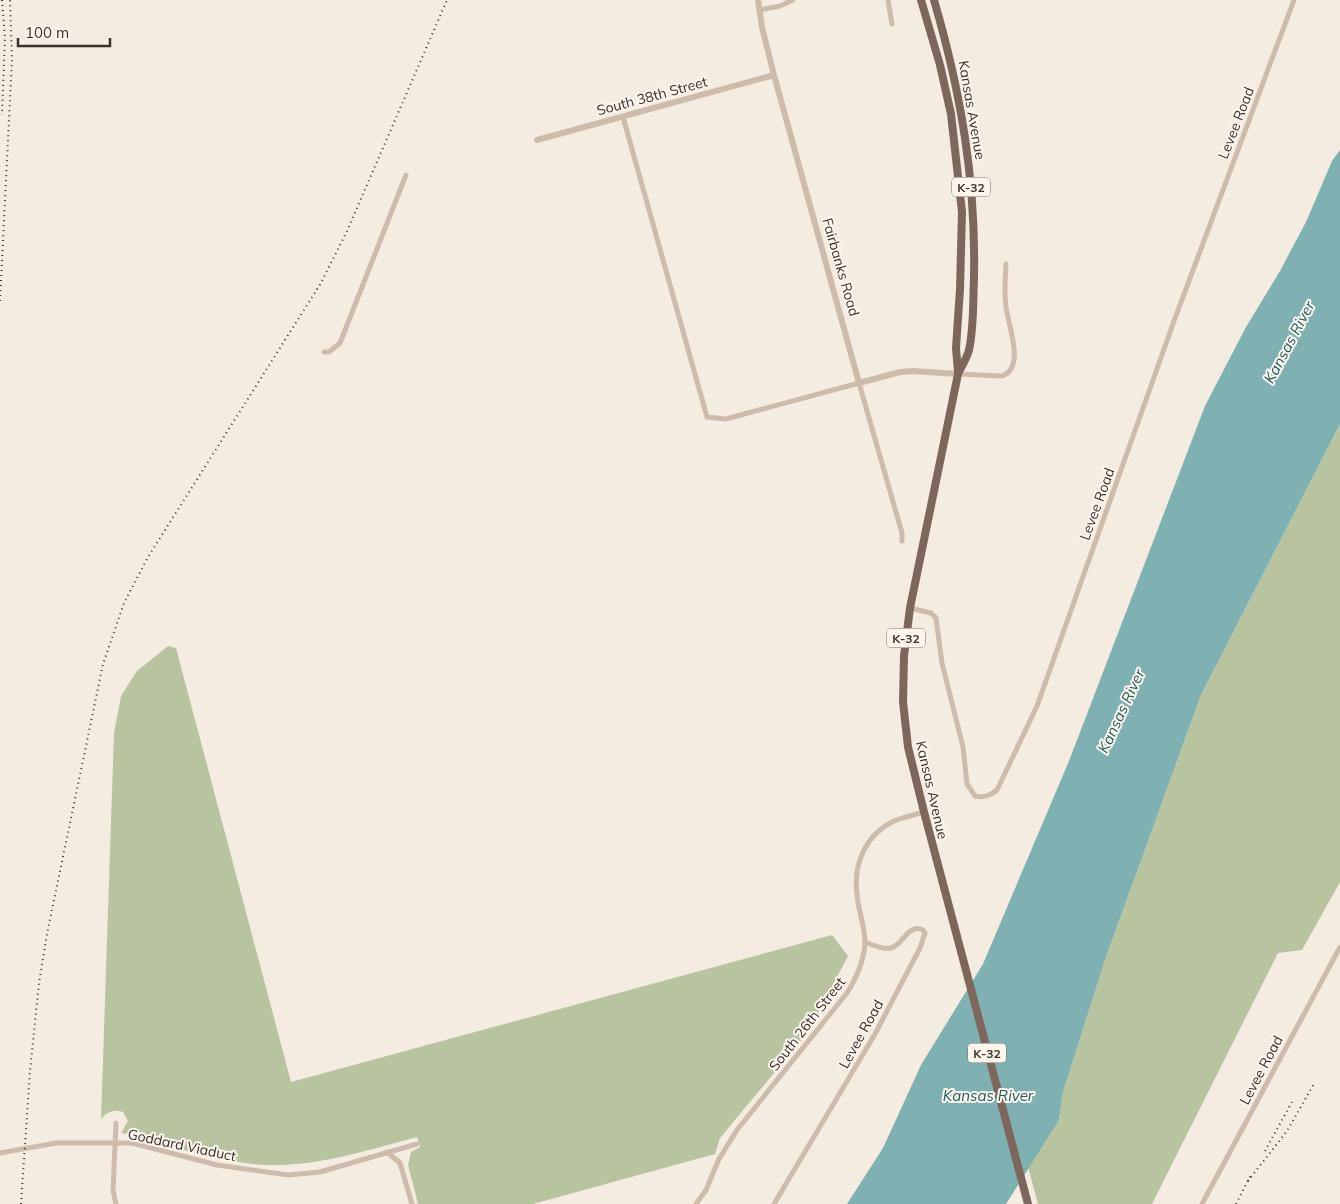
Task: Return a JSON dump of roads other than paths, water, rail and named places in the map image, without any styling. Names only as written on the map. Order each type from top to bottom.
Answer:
[{"type":"main road","name":"Kansas Avenue","points":[[921,0],[940,65],[951,114],[962,212],[956,348],[958,374]]},
{"type":"main road","name":"Kansas Avenue","points":[[934,0],[959,95],[972,190],[975,246],[973,308],[969,351],[958,374],[910,608],[904,656],[903,702],[908,747],[946,902],[1028,1204]]},
{"type":"street","name":"Fairbanks Road","points":[[758,0],[774,75],[902,533],[902,540]]},
{"type":"street","points":[[759,10],[780,6],[793,0]]},
{"type":"street","points":[[888,0],[892,24]]},
{"type":"street","name":"Levee Road","points":[[910,608],[931,613],[936,618],[942,663],[964,746],[967,784],[974,796],[986,797],[996,790],[1037,706],[1174,321],[1294,0]]},
{"type":"street","name":"South 38th Street","points":[[536,140],[774,75]]},
{"type":"street","points":[[623,117],[707,417],[726,419],[900,372],[913,371],[1002,376],[1007,374],[1012,368],[1014,348],[1004,292],[1006,264]]},
{"type":"street","points":[[324,352],[329,352],[340,343],[406,175]]},
{"type":"street","name":"South 26th Street","points":[[696,1204],[706,1190],[719,1159],[737,1130],[847,992],[860,969],[865,942],[856,886],[856,874],[863,851],[881,829],[894,821],[924,812]]},
{"type":"street","name":"Levee Road","points":[[774,1204],[875,1034],[920,948],[925,933],[923,930],[915,928],[892,948],[887,949],[865,942]]},
{"type":"street","name":"Levee Road","points":[[1202,1204],[1340,947]]},
{"type":"street","points":[[116,1124],[113,1190],[116,1204]]},
{"type":"street","name":"Goddard Viaduct","points":[[0,1153],[37,1145],[76,1142],[132,1143],[217,1166],[288,1175],[320,1172],[417,1144]]},
{"type":"street","points":[[387,1152],[400,1163],[412,1204]]},
{"type":"water","name":"Kansas River","points":[[1340,150],[1340,424],[1201,695],[1106,957],[1063,1092],[1059,1120],[1006,1204],[847,1204],[883,1148],[921,1065],[983,964],[1069,761],[1205,406],[1246,327],[1280,271],[1306,222],[1332,161]]},
{"type":"railway","points":[[2,0],[5,37],[2,115]]},
{"type":"railway","points":[[0,301],[12,59],[10,0]]},
{"type":"railway","points":[[21,1204],[30,1071],[39,983],[47,934],[103,664],[124,603],[148,557],[321,283],[347,231],[447,0]]},
{"type":"railway","points":[[1248,1181],[1287,1131],[1315,1082]]},
{"type":"railway","points":[[1265,1151],[1293,1100]]},
{"type":"railway","points":[[1236,1204],[1251,1175]]}]
